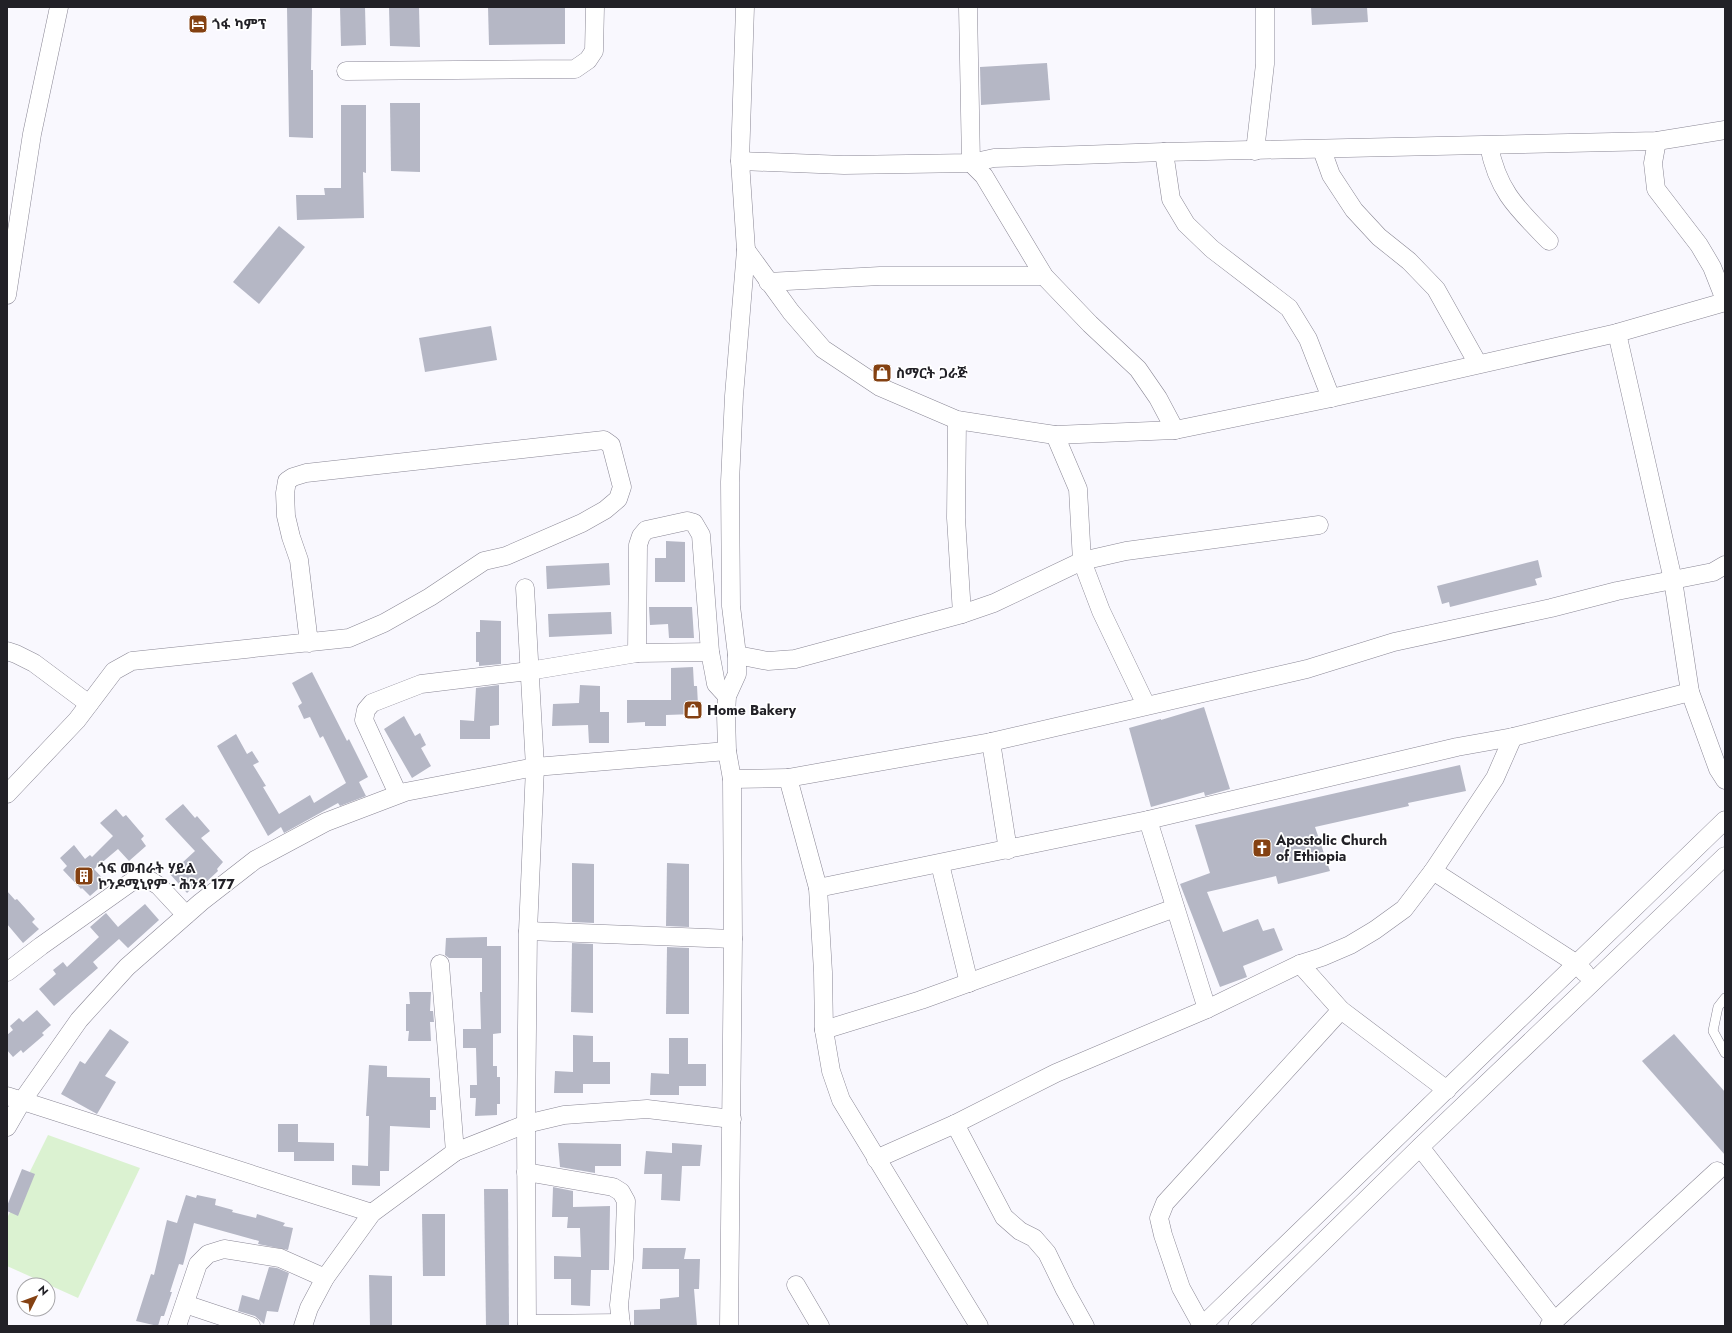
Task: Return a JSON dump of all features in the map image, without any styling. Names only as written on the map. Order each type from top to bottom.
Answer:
[{"type":"street","points":[[7,295],[32,134],[59,7]]},
{"type":"street","points":[[346,71],[574,69],[588,60],[594,51],[595,7]]},
{"type":"street","points":[[729,1326],[733,939],[732,779],[727,751],[728,696],[737,674],[737,655],[731,606],[730,482],[734,396],[746,250],[740,161],[745,7]]},
{"type":"street","points":[[968,7],[971,163],[984,176],[1044,276],[1090,324],[1138,369],[1158,398],[1175,430]]},
{"type":"street","points":[[1255,151],[1265,64],[1265,7]]},
{"type":"street","points":[[740,161],[844,165],[971,163],[994,158],[1164,152],[1322,150],[1657,141],[1725,130]]},
{"type":"street","points":[[746,250],[768,282],[823,349],[880,388],[957,420],[1056,435],[1175,430],[1331,398],[1617,333],[1725,301],[1712,267],[1699,245],[1656,189],[1653,163],[1657,141]]},
{"type":"street","points":[[1489,146],[1492,164],[1503,189],[1520,211],[1549,241]]},
{"type":"street","points":[[1322,150],[1331,175],[1354,210],[1379,237],[1409,261],[1436,289],[1478,364]]},
{"type":"street","points":[[1164,152],[1171,199],[1186,224],[1212,249],[1289,308],[1308,338],[1331,398]]},
{"type":"street","points":[[768,282],[880,276],[1044,276]]},
{"type":"street","points":[[1617,333],[1673,580],[1690,692],[1718,769],[1725,780]]},
{"type":"street","points":[[957,420],[956,518],[962,614]]},
{"type":"street","points":[[1056,435],[1078,489],[1082,562],[1100,611],[1146,705]]},
{"type":"street","points":[[7,794],[77,720],[114,670],[132,661],[310,643],[349,638],[370,629],[430,597],[484,561],[506,556],[606,510],[618,499],[622,487],[611,445],[604,440],[306,473],[293,476],[287,481],[286,516],[299,560],[310,643]]},
{"type":"street","points":[[638,653],[638,545],[641,536],[646,530],[687,521],[694,523],[701,534],[710,652],[716,684],[728,696]]},
{"type":"street","points":[[737,655],[768,661],[795,659],[962,614],[994,603],[1082,562],[1126,551],[1319,525]]},
{"type":"street","points":[[732,779],[788,778],[991,742],[1300,670],[1394,642],[1617,591],[1713,572],[1725,565]]},
{"type":"street","points":[[525,588],[535,767],[528,931],[526,1124],[526,1172],[527,1325],[621,1325],[619,1305],[624,1259],[626,1201],[621,1192],[613,1187],[526,1172]]},
{"type":"street","points":[[7,651],[34,663],[89,704]]},
{"type":"street","points":[[398,794],[364,720],[366,710],[372,703],[421,684],[529,671],[638,653],[710,652]]},
{"type":"street","points":[[818,888],[1148,820],[1457,747],[1513,737],[1690,692]]},
{"type":"street","points":[[876,1160],[955,1124],[1056,1074],[1207,1009],[1300,964],[1350,946],[1375,930],[1404,909],[1433,871],[1495,778],[1513,737]]},
{"type":"street","points":[[991,742],[1008,850]]},
{"type":"street","points":[[7,1127],[15,1098],[79,1020],[127,967],[186,915],[255,860],[326,822],[398,794],[535,767],[727,751]]},
{"type":"street","points":[[788,778],[818,888],[823,972],[824,1030],[831,1070],[841,1100],[876,1160],[979,1326]]},
{"type":"street","points":[[1148,820],[1207,1009]]},
{"type":"street","points":[[1341,1010],[1165,1203],[1159,1218],[1163,1235],[1181,1288],[1202,1326],[1725,820]]},
{"type":"street","points":[[1237,1326],[1420,1147],[1725,856]]},
{"type":"street","points":[[940,864],[968,983]]},
{"type":"street","points":[[1433,871],[1577,964],[1594,982]]},
{"type":"street","points":[[7,972],[134,880],[148,880],[159,886],[186,915]]},
{"type":"street","points":[[824,1030],[921,1000],[1175,908]]},
{"type":"street","points":[[528,931],[733,939]]},
{"type":"street","points":[[440,964],[455,1152]]},
{"type":"street","points":[[1300,964],[1341,1010],[1447,1090]]},
{"type":"street","points":[[15,1098],[372,1213]]},
{"type":"street","points":[[302,1326],[309,1308],[325,1278],[372,1213],[455,1152],[526,1124],[564,1115],[647,1109],[732,1119]]},
{"type":"street","points":[[955,1124],[1004,1217],[1020,1231],[1034,1238],[1047,1252],[1065,1290],[1085,1326]]},
{"type":"street","points":[[1420,1147],[1551,1323],[1717,1171]]},
{"type":"street","points":[[177,1326],[198,1264],[208,1254],[224,1249],[280,1258],[325,1278]]},
{"type":"street","points":[[796,1285],[820,1326]]},
{"type":"street","points":[[185,1304],[251,1326]]},
{"type":"lane","points":[[1725,998],[1718,1007],[1714,1031],[1725,1053]]},
{"type":"green space","points":[[48,1135],[140,1168],[78,1298],[56,1288],[56,1277],[31,1277],[7,1266],[7,1218]]},
{"type":"building","points":[[287,7],[312,7],[311,70],[313,70],[313,138],[289,137]]},
{"type":"building","points":[[340,7],[365,7],[366,45],[341,46]]},
{"type":"building","points":[[389,7],[419,7],[420,47],[390,46]]},
{"type":"building","points":[[488,7],[565,7],[565,44],[489,45]]},
{"type":"building","points":[[1311,7],[1367,7],[1368,22],[1312,25]]},
{"type":"building","points":[[1047,63],[1050,100],[981,105],[980,67]]},
{"type":"building","points":[[390,103],[420,103],[420,172],[391,171]]},
{"type":"building","points":[[341,105],[366,105],[366,173],[363,172],[364,218],[297,220],[296,195],[325,195],[324,188],[341,188]]},
{"type":"building","points":[[279,226],[305,247],[259,304],[233,282]]},
{"type":"building","points":[[491,326],[497,360],[425,372],[419,338]]},
{"type":"building","points":[[666,541],[685,542],[685,582],[655,582],[655,558],[666,558]]},
{"type":"building","points":[[1538,560],[1542,577],[1535,579],[1537,585],[1450,607],[1449,602],[1442,604],[1437,586]]},
{"type":"building","points":[[609,563],[610,585],[547,589],[546,566]]},
{"type":"building","points":[[649,607],[692,607],[694,638],[669,638],[668,624],[650,625]]},
{"type":"building","points":[[611,612],[612,634],[549,637],[548,614]]},
{"type":"building","points":[[480,620],[501,621],[501,664],[479,666],[479,662],[476,662],[476,632],[480,632]]},
{"type":"building","points":[[693,667],[694,686],[697,686],[698,705],[694,705],[694,714],[666,715],[666,726],[645,726],[645,722],[627,723],[627,700],[671,700],[671,668]]},
{"type":"building","points":[[312,672],[347,741],[349,739],[368,777],[359,782],[366,796],[340,806],[338,803],[284,833],[281,827],[268,836],[217,746],[236,734],[247,754],[252,751],[259,762],[253,765],[266,786],[263,787],[279,814],[310,795],[314,803],[346,783],[323,736],[320,738],[310,717],[304,719],[298,706],[302,703],[292,683]]},
{"type":"building","points":[[499,685],[499,725],[490,726],[490,739],[460,739],[460,720],[474,721],[476,688]]},
{"type":"building","points":[[580,685],[600,686],[600,712],[609,712],[609,743],[589,743],[588,725],[552,726],[553,704],[579,703]]},
{"type":"building","points":[[1204,707],[1230,789],[1205,796],[1204,792],[1151,807],[1129,728]]},
{"type":"building","points":[[404,716],[415,736],[420,733],[426,745],[421,748],[431,766],[412,778],[384,729]]},
{"type":"building","points":[[1460,765],[1466,791],[1408,803],[1409,806],[1315,827],[1330,871],[1278,884],[1276,876],[1207,892],[1223,932],[1258,919],[1263,931],[1274,928],[1283,950],[1243,966],[1247,977],[1220,987],[1180,884],[1210,873],[1195,825]]},
{"type":"building","points":[[183,804],[195,818],[197,816],[210,831],[201,838],[223,862],[217,869],[218,871],[204,884],[199,881],[187,893],[170,874],[195,851],[165,819]]},
{"type":"building","points":[[116,809],[123,817],[126,815],[144,836],[141,839],[146,846],[129,861],[118,849],[94,869],[106,882],[90,896],[82,888],[81,889],[63,870],[67,866],[60,858],[74,845],[85,859],[90,855],[92,857],[113,836],[100,823]]},
{"type":"building","points":[[572,863],[594,864],[594,923],[572,922]]},
{"type":"building","points":[[667,863],[689,864],[689,927],[666,926]]},
{"type":"building","points":[[7,891],[15,900],[17,899],[35,919],[32,922],[39,929],[23,943],[7,924]]},
{"type":"building","points":[[145,904],[159,920],[128,948],[119,939],[93,962],[98,968],[54,1006],[39,989],[56,974],[53,970],[63,962],[67,967],[99,937],[90,927],[106,913],[118,927]]},
{"type":"building","points":[[487,937],[487,946],[501,946],[501,1033],[493,1034],[493,1066],[497,1066],[497,1077],[500,1077],[500,1104],[497,1104],[497,1115],[475,1116],[476,1098],[470,1098],[470,1085],[477,1085],[476,1048],[463,1048],[463,1029],[481,1029],[480,992],[482,992],[482,958],[449,958],[445,955],[446,938]]},
{"type":"building","points":[[572,943],[593,944],[593,1013],[571,1012]]},
{"type":"building","points":[[667,947],[689,948],[689,1014],[666,1014]]},
{"type":"building","points":[[409,992],[431,992],[430,1011],[433,1011],[434,1022],[430,1022],[431,1041],[408,1041],[409,1031],[406,1031],[406,1004],[410,1004]]},
{"type":"building","points":[[37,1010],[51,1025],[42,1033],[44,1035],[23,1053],[21,1050],[13,1057],[7,1050],[7,1035],[13,1030],[10,1026],[19,1018],[23,1022]]},
{"type":"building","points":[[110,1029],[129,1042],[105,1076],[116,1082],[97,1114],[61,1094],[80,1061],[85,1064]]},
{"type":"building","points":[[1674,1034],[1725,1092],[1725,1155],[1642,1061]]},
{"type":"building","points":[[573,1035],[593,1036],[593,1062],[610,1062],[610,1084],[583,1084],[583,1093],[554,1093],[555,1071],[573,1072]]},
{"type":"building","points":[[669,1038],[688,1038],[688,1064],[706,1064],[706,1086],[679,1086],[679,1095],[650,1095],[651,1073],[669,1074]]},
{"type":"building","points":[[369,1065],[387,1066],[387,1077],[430,1078],[430,1097],[436,1097],[436,1110],[430,1110],[430,1128],[390,1126],[389,1171],[380,1171],[380,1186],[352,1185],[352,1165],[368,1166],[369,1116],[366,1116]]},
{"type":"building","points":[[278,1124],[298,1124],[298,1142],[334,1143],[334,1161],[294,1161],[294,1152],[278,1152]]},
{"type":"building","points":[[558,1143],[621,1144],[621,1166],[595,1166],[595,1173],[560,1167]]},
{"type":"building","points":[[672,1143],[702,1145],[700,1166],[682,1166],[680,1201],[661,1200],[662,1174],[644,1174],[646,1151],[672,1153]]},
{"type":"building","points":[[22,1169],[35,1174],[18,1216],[7,1211],[7,1206]]},
{"type":"building","points":[[553,1187],[573,1191],[573,1207],[610,1206],[609,1270],[591,1270],[590,1306],[571,1305],[571,1279],[554,1279],[554,1256],[581,1257],[580,1228],[567,1228],[568,1217],[552,1217]]},
{"type":"building","points":[[484,1189],[508,1189],[509,1326],[486,1326]]},
{"type":"building","points":[[186,1195],[196,1198],[197,1195],[216,1199],[215,1205],[233,1210],[232,1212],[256,1218],[257,1214],[285,1223],[283,1226],[293,1228],[288,1250],[258,1244],[259,1241],[194,1223],[183,1265],[179,1264],[164,1316],[161,1316],[158,1326],[136,1321],[151,1274],[154,1275],[167,1220],[177,1223]]},
{"type":"building","points":[[422,1214],[445,1214],[445,1276],[423,1276]]},
{"type":"building","points":[[643,1248],[686,1248],[684,1259],[700,1259],[699,1289],[694,1289],[697,1326],[634,1326],[634,1310],[660,1309],[660,1299],[679,1297],[679,1269],[642,1269]]},
{"type":"building","points":[[269,1267],[277,1268],[289,1273],[278,1312],[267,1311],[264,1324],[255,1316],[238,1311],[242,1295],[259,1300]]},
{"type":"building","points":[[369,1275],[392,1276],[392,1326],[370,1326]]},
{"type":"place","name":"ጎፋ ካምፕ","points":[[198,24]]},
{"type":"place","name":"ስማርት ጋራጅ","points":[[882,373]]},
{"type":"place","name":"Home Bakery","points":[[693,710]]},
{"type":"place","name":"Apostolic Church of Ethiopia","points":[[1262,848]]},
{"type":"place","name":"ጎፍ መብራት ሃይል ኮንዶሚኒየም - ሕንጻ 177","points":[[84,876]]}]
